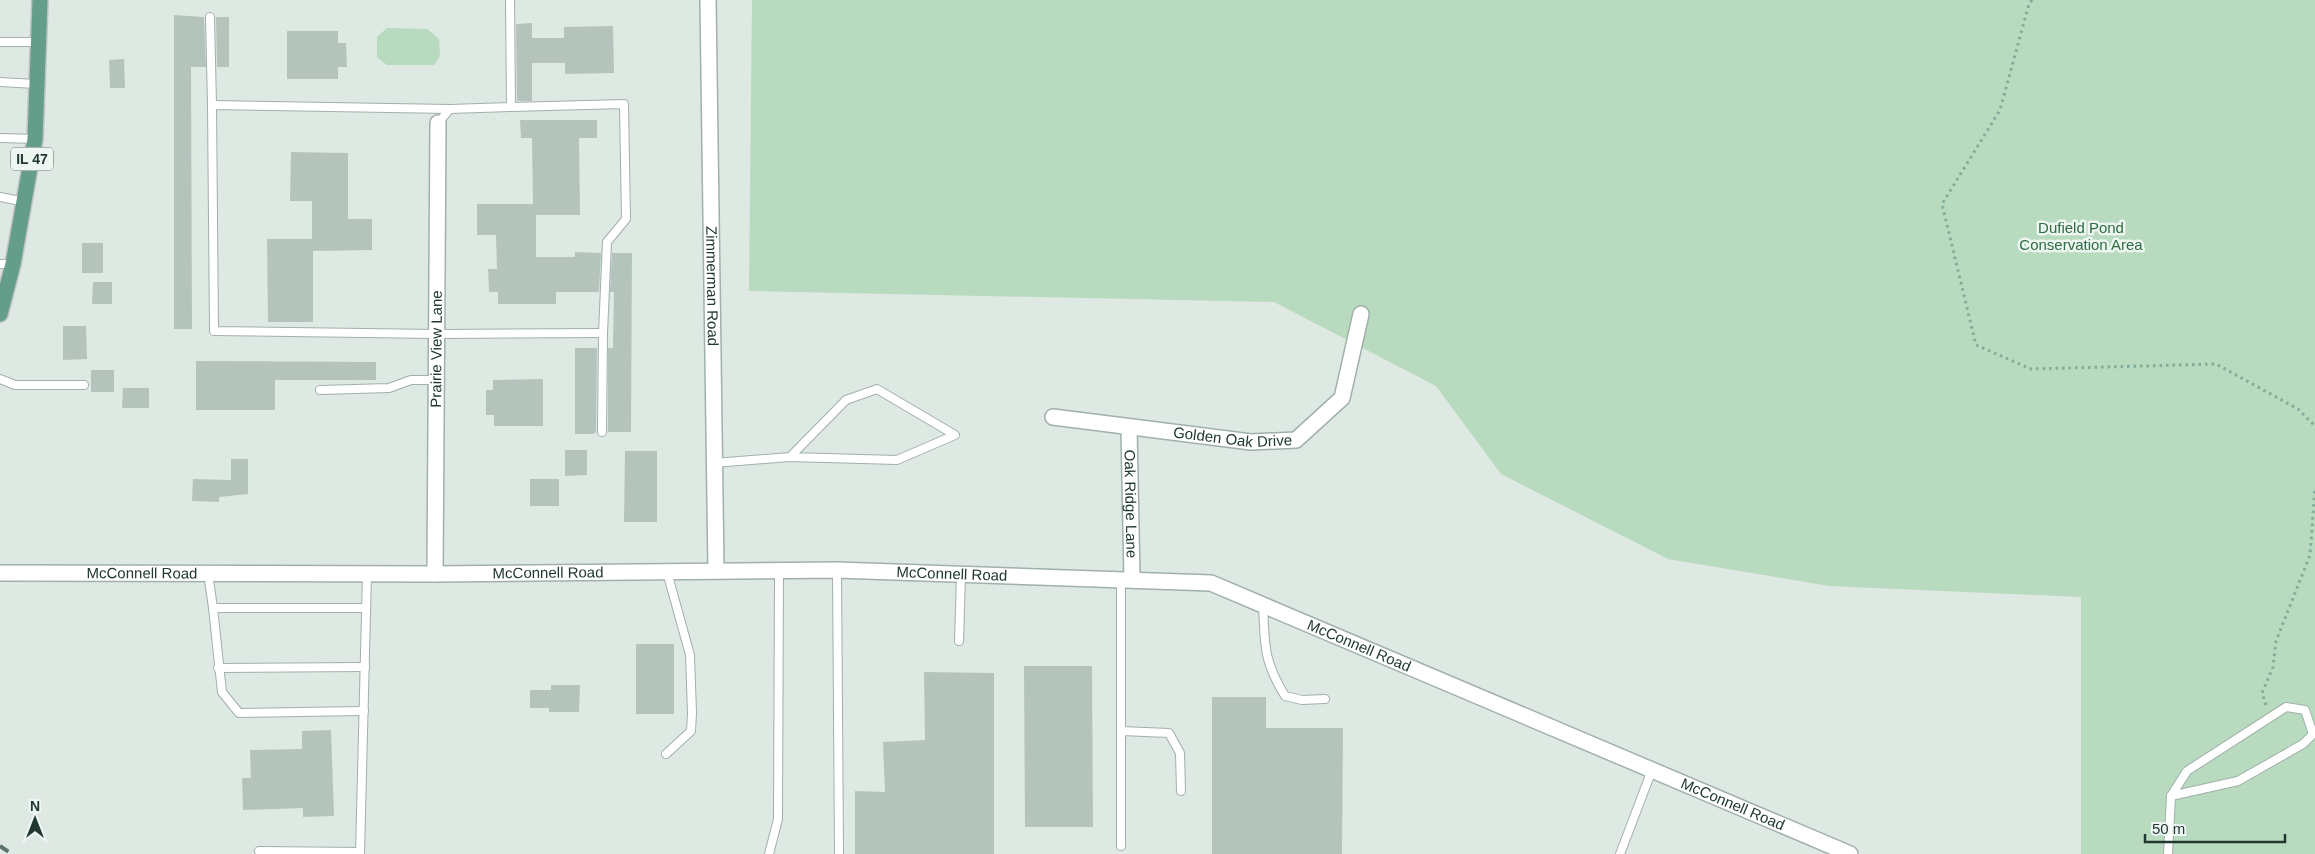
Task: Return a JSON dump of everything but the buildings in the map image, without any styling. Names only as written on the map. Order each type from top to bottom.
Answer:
[{"type":"main road","name":"IL 47","points":[[0,314],[6,264],[25,202],[35,139],[40,0]]},
{"type":"street","name":"Zimmerman Road","points":[[708,0],[716,571]]},
{"type":"street","name":"Prairie View Lane","points":[[435,574],[438,123]]},
{"type":"street","name":"Golden Oak Drive","points":[[1053,417],[1251,442],[1296,440],[1342,398],[1361,314]]},
{"type":"street","name":"Oak Ridge Lane","points":[[1127,579],[1129,428]]},
{"type":"street","name":"McConnell Road","points":[[0,573],[435,574],[837,570],[962,576],[1127,579],[1211,583],[1850,854]]},
{"type":"lane","points":[[510,0],[511,107]]},
{"type":"lane","points":[[210,17],[214,331],[437,334],[603,333]]},
{"type":"lane","points":[[0,42],[39,42]]},
{"type":"lane","points":[[0,82],[36,84]]},
{"type":"lane","points":[[212,105],[450,109],[624,104],[626,219],[607,242],[603,333],[602,432]]},
{"type":"lane","points":[[438,123],[450,109]]},
{"type":"lane","points":[[0,138],[35,139]]},
{"type":"lane","points":[[0,197],[25,202]]},
{"type":"lane","points":[[0,379],[15,385],[84,385]]},
{"type":"lane","points":[[320,390],[389,388],[411,380],[436,380]]},
{"type":"lane","points":[[714,463],[790,457],[897,460],[955,435],[877,389],[846,400],[790,457]]},
{"type":"lane","points":[[837,570],[840,854]]},
{"type":"lane","points":[[769,854],[778,819],[779,571]]},
{"type":"lane","points":[[666,754],[691,731],[692,713],[690,655],[667,572]]},
{"type":"lane","points":[[208,573],[222,692],[239,713],[364,711]]},
{"type":"lane","points":[[260,851],[360,853],[367,573]]},
{"type":"lane","points":[[959,641],[962,576]]},
{"type":"lane","points":[[1121,846],[1121,731],[1127,579]]},
{"type":"lane","points":[[1263,605],[1265,653],[1273,675],[1285,696],[1302,700],[1325,699]]},
{"type":"lane","points":[[213,608],[366,608]]},
{"type":"lane","points":[[218,668],[365,667]]},
{"type":"lane","points":[[2168,854],[2171,796],[2187,771],[2286,707],[2306,710],[2313,734],[2303,744],[2238,781],[2171,796]]},
{"type":"lane","points":[[1121,731],[1170,733],[1180,753],[1181,791]]},
{"type":"lane","points":[[1620,854],[1652,770]]},
{"type":"path","points":[[2032,0],[2029,4],[2000,110],[1942,204],[1976,345],[2031,369],[2216,364],[2298,409],[2315,426]]},
{"type":"path","points":[[2270,717],[2262,693],[2273,667],[2276,641],[2310,555],[2315,488]]},
{"type":"green space","name":"Dufield Pond Conservation Area","points":[[752,0],[2315,0],[2315,854],[2081,854],[2081,597],[1829,586],[1668,559],[1501,474],[1436,386],[1274,302],[749,291]]},
{"type":"green space","points":[[387,28],[427,29],[439,39],[440,56],[434,65],[387,65],[377,57],[377,37]]},
{"type":"railway","points":[[0,846],[12,854]]}]
